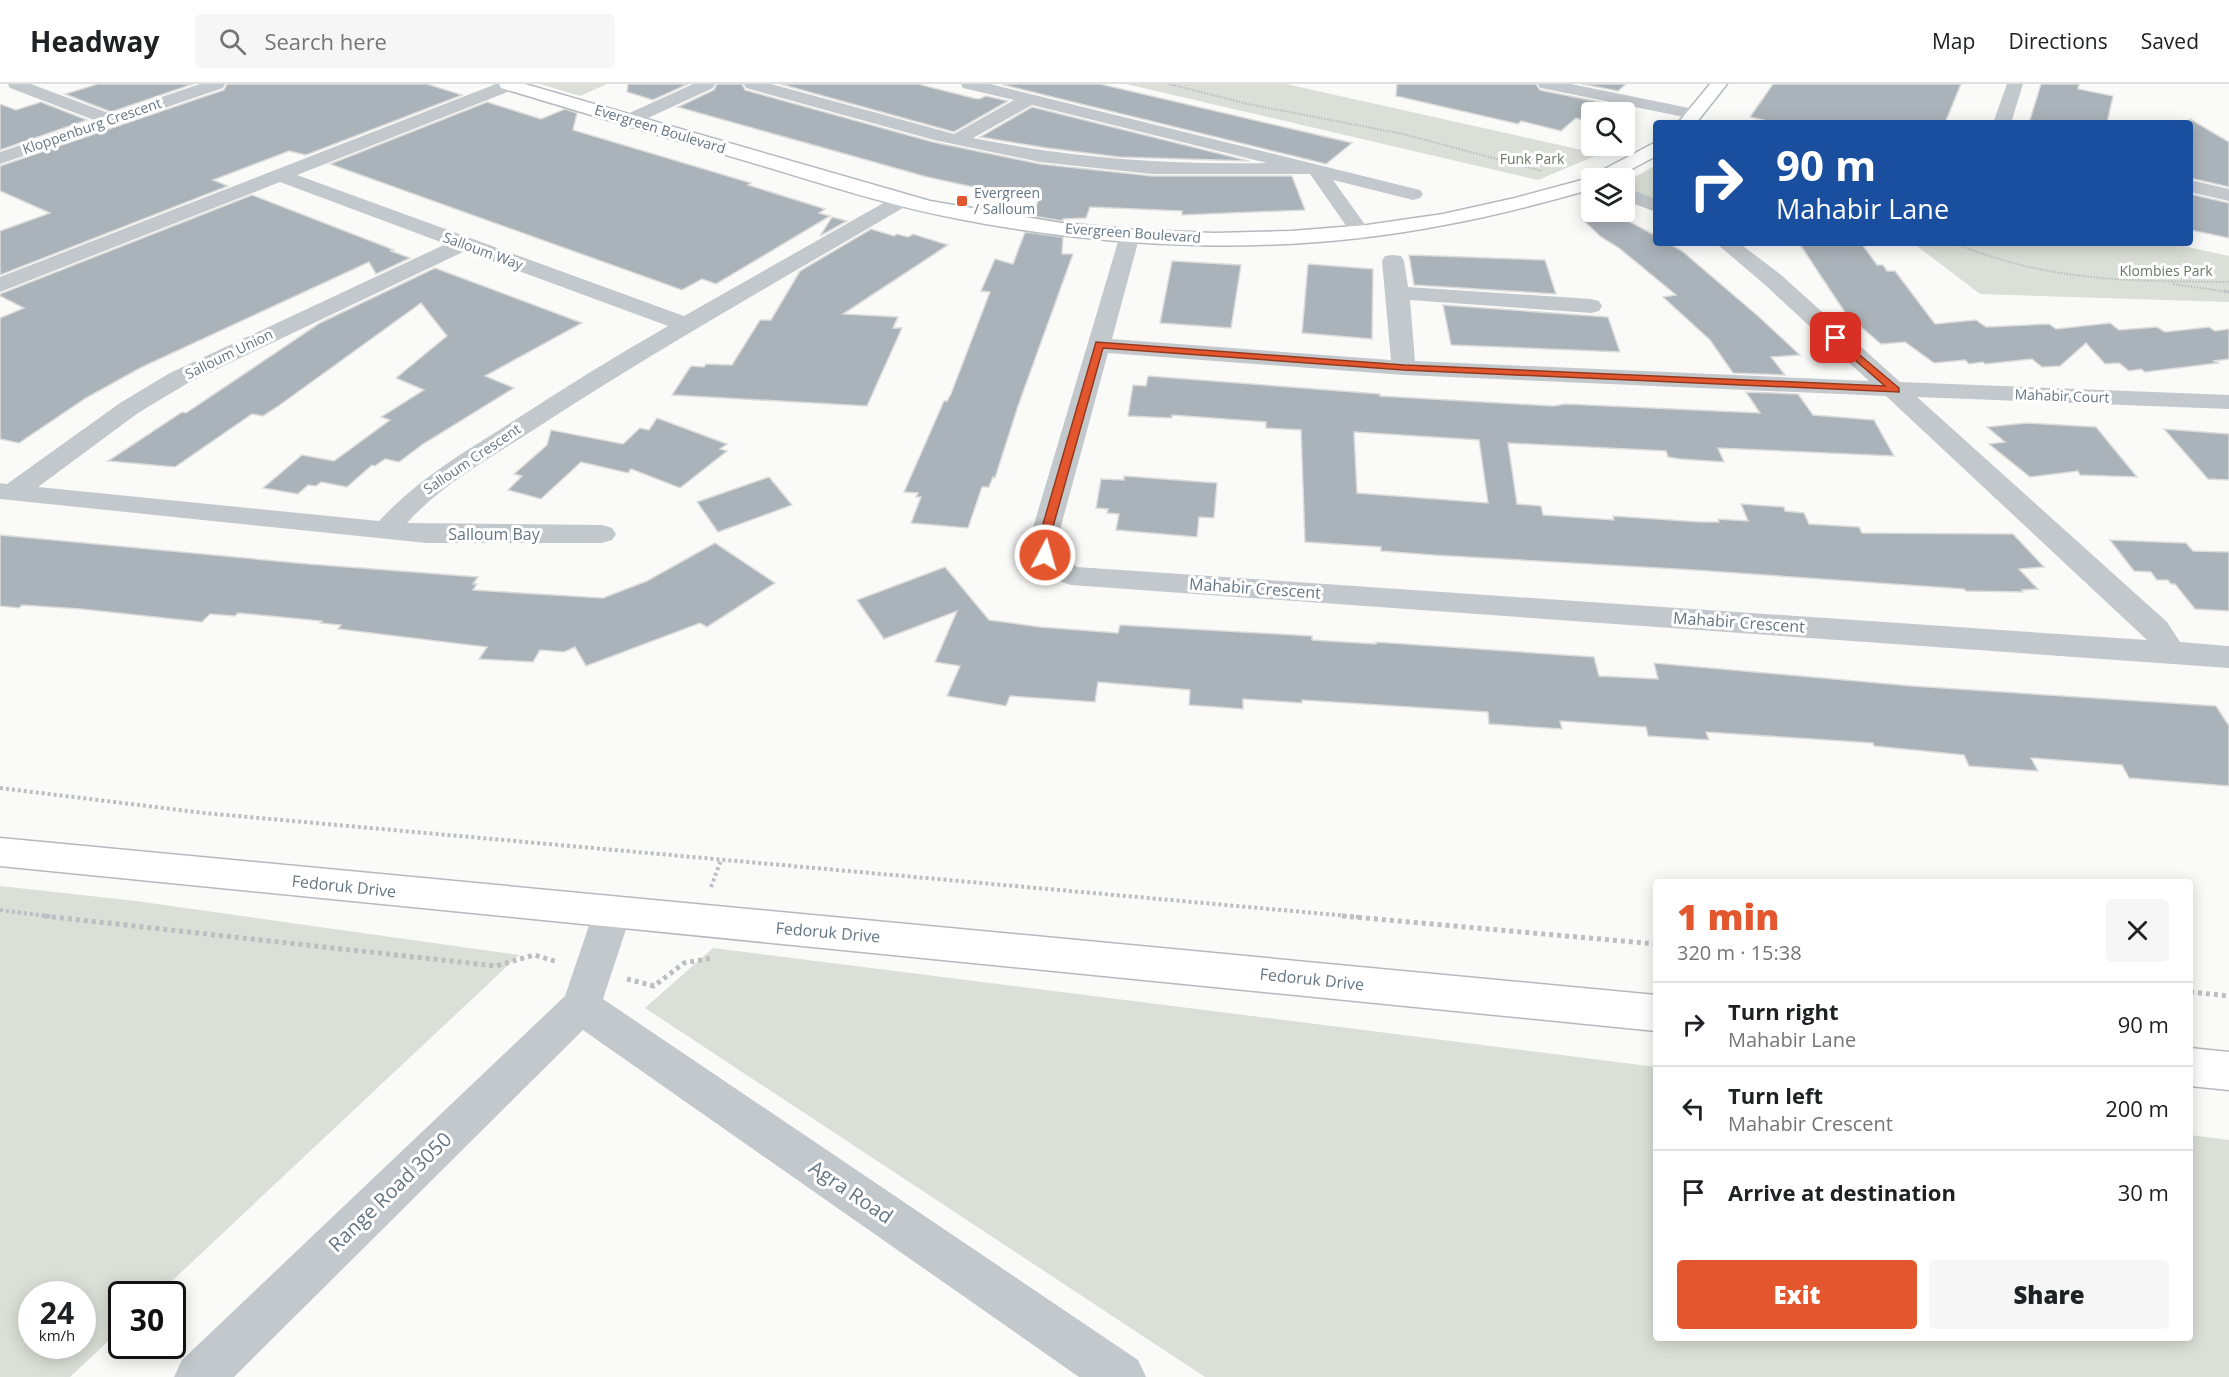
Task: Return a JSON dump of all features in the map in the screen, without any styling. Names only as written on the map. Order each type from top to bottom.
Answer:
[{"type":"street","points":[[16,84],[110,120]]},
{"type":"street","name":"Kloppenburg Crescent","points":[[0,158],[217,84]]},
{"type":"street","points":[[0,285],[508,84]]},
{"type":"street","name":"Evergreen Boulevard","points":[[508,84],[901,201],[985,218],[1130,235],[1220,238],[1361,233],[1463,218],[1581,186]]},
{"type":"street","points":[[629,120],[707,84]]},
{"type":"street","points":[[752,84],[957,140],[1070,161],[1148,168],[1236,171],[1310,169]]},
{"type":"street","points":[[969,84],[1413,195]]},
{"type":"street","points":[[1546,84],[1690,118],[1719,84]]},
{"type":"street","points":[[2003,120],[2015,84]]},
{"type":"street","points":[[957,140],[1029,99]]},
{"type":"street","points":[[1148,168],[1189,139]]},
{"type":"street","points":[[1620,168],[1653,150]]},
{"type":"street","points":[[1310,169],[1361,233]]},
{"type":"street","name":"Salloum Way","points":[[279,175],[687,325]]},
{"type":"street","points":[[2193,187],[2229,195]]},
{"type":"street","points":[[1635,197],[1653,205]]},
{"type":"street","name":"Salloum Crescent","points":[[386,530],[403,509],[425,489],[562,399],[901,201]]},
{"type":"street","name":"Mahabir Crescent","points":[[1130,235],[1043,541],[1045,555],[1054,568],[1071,576],[2170,652]]},
{"type":"street","name":"Salloum Union","points":[[7,492],[153,393],[206,364],[462,244]]},
{"type":"street","points":[[1730,246],[1772,279],[2156,629],[2170,652],[2229,657]]},
{"type":"street","points":[[1393,261],[1404,368]]},
{"type":"street","points":[[1398,293],[1591,306]]},
{"type":"street","name":"Mahabir Court","points":[[1099,345],[1404,368],[2229,402]]},
{"type":"street","points":[[7,492],[386,530]]},
{"type":"street","name":"Salloum Bay","points":[[386,530],[427,534],[602,534]]},
{"type":"street","name":"Fedoruk Drive","points":[[0,852],[1653,1014]]},
{"type":"street","points":[[587,989],[614,911]]},
{"type":"street","name":"Range Road 3050","points":[[198,1377],[587,989]]},
{"type":"street","name":"Agra Road","points":[[587,989],[1122,1377]]},
{"type":"street","points":[[2193,1067],[2229,1071]]},
{"type":"path","points":[[1169,84],[1239,103],[1424,139],[1507,164],[1549,172]]},
{"type":"path","points":[[1962,246],[2020,268],[2115,281],[2229,282]]},
{"type":"path","points":[[2156,282],[2229,292]]},
{"type":"path","points":[[0,788],[204,813],[1653,944]]},
{"type":"path","points":[[0,910],[116,925],[496,966],[534,955],[587,989],[654,986],[684,963],[722,957]]},
{"type":"path","points":[[2193,992],[2229,996]]},
{"type":"green space","points":[[540,84],[607,84],[580,96]]},
{"type":"green space","name":"Funk Park","points":[[1126,84],[1286,84],[1581,150],[1581,156],[1595,156],[1538,180]]},
{"type":"green space","points":[[1653,167],[1653,205],[1635,197],[1635,177]]},
{"type":"green space","name":"Klombies Park","points":[[1917,246],[2184,246],[2229,256],[2229,302],[1980,294]]},
{"type":"green space","points":[[0,886],[136,901],[519,955],[172,1281],[108,1281],[108,1341],[96,1353],[96,1281],[18,1281],[18,1359],[89,1359],[70,1377],[0,1377]]},
{"type":"green space","points":[[713,948],[1653,1067],[1653,1341],[2193,1341],[2193,1135],[2229,1140],[2229,1377],[1205,1377],[645,1008]]},
{"type":"building","points":[[98,84],[193,84],[111,112],[65,94]]},
{"type":"building","points":[[227,84],[427,84],[462,95],[306,155],[289,151],[213,180],[228,186],[0,275],[0,231],[50,213],[0,191],[0,166],[224,90]]},
{"type":"building","points":[[628,84],[688,84],[653,100],[627,92]]},
{"type":"building","points":[[717,84],[742,84],[745,90],[933,142],[1040,164],[1152,176],[1292,176],[1305,210],[1182,215],[1182,211],[1090,207],[1086,218],[1063,219],[1063,221],[1032,216],[1039,199],[927,177],[678,107],[714,90]]},
{"type":"building","points":[[780,84],[918,84],[973,98],[979,99],[986,96],[1008,101],[954,132]]},
{"type":"building","points":[[1100,84],[1352,143],[1326,164],[1004,85]]},
{"type":"building","points":[[1397,84],[1536,84],[1540,90],[1599,102],[1581,102],[1581,119],[1576,118],[1561,131],[1521,121],[1518,124],[1396,96]]},
{"type":"building","points":[[1582,84],[1626,84],[1618,91]]},
{"type":"building","points":[[1773,84],[1961,84],[1946,120],[1764,120],[1750,117]]},
{"type":"building","points":[[2041,84],[2079,84],[2078,89],[2113,96],[2108,120],[2030,120]]},
{"type":"building","points":[[41,102],[87,120],[0,150],[0,104],[16,110]]},
{"type":"building","points":[[487,102],[541,119],[565,109],[577,113],[573,130],[751,183],[748,185],[825,209],[819,213],[830,216],[716,284],[702,279],[682,290],[330,164]]},
{"type":"building","points":[[1032,107],[1249,161],[1119,157],[980,137]]},
{"type":"building","points":[[2193,121],[2229,142],[2229,187],[2193,179]]},
{"type":"building","points":[[252,195],[410,258],[376,274],[369,262],[142,367],[86,398],[19,443],[0,439],[0,318],[24,308],[0,294]]},
{"type":"building","points":[[2193,195],[2229,203],[2229,238],[2193,231]]},
{"type":"building","points":[[832,217],[847,221],[820,236]]},
{"type":"building","points":[[1585,222],[1630,222],[1653,234],[1653,246],[1673,246],[1682,251],[1800,355],[1771,357],[1785,375],[1733,373],[1710,340],[1663,297],[1676,295],[1619,248],[1601,237]]},
{"type":"building","points":[[871,229],[894,236],[897,234],[908,237],[913,234],[948,245],[843,314],[898,317],[893,328],[902,328],[867,406],[672,395],[691,366],[732,365],[760,320],[771,320],[800,271]]},
{"type":"building","points":[[1025,232],[1063,237],[1062,254],[1073,254],[1018,406],[995,478],[993,477],[989,487],[982,487],[968,528],[911,523],[921,497],[916,497],[918,493],[904,492],[944,401],[947,401],[951,394],[990,292],[981,291],[995,259],[1013,264]]},
{"type":"building","points":[[1801,246],[1863,246],[1877,265],[1883,265],[1887,271],[1895,271],[1935,324],[1976,320],[1986,327],[2049,324],[2056,329],[2110,323],[2119,330],[2157,327],[2165,332],[2209,327],[2215,331],[2229,329],[2229,359],[2214,361],[2218,363],[2145,372],[2141,369],[2129,371],[2119,363],[2105,364],[2086,343],[2060,366],[2042,367],[2032,359],[1985,364],[1983,362],[1969,364],[1965,360],[1934,363],[1905,342],[1881,344],[1846,314]]},
{"type":"building","points":[[1409,255],[1545,260],[1556,294],[1414,285]]},
{"type":"building","points":[[1172,261],[1241,265],[1231,328],[1160,323]]},
{"type":"building","points":[[1308,264],[1373,269],[1372,339],[1302,333]]},
{"type":"building","points":[[435,268],[582,323],[485,376],[514,388],[423,444],[399,462],[385,459],[375,466],[372,465],[347,487],[321,482],[316,486],[308,485],[298,494],[263,488],[302,455],[334,461],[390,420],[381,417],[424,390],[396,378],[447,336],[421,303],[277,407],[263,416],[252,414],[175,467],[108,461],[182,412],[186,413],[320,323]]},
{"type":"building","points":[[1443,305],[1608,317],[1620,352],[1451,345]]},
{"type":"building","points":[[1148,376],[1380,394],[1380,396],[1553,406],[1566,404],[1760,413],[1746,392],[1798,394],[1813,415],[1874,420],[1894,456],[1718,448],[1724,462],[1668,457],[1666,451],[1508,443],[1517,504],[1541,506],[1543,515],[1614,520],[1613,516],[1700,522],[1719,522],[1718,519],[1748,521],[1741,504],[1784,507],[1785,511],[1804,513],[1809,524],[1859,527],[1862,533],[2013,534],[2044,567],[2019,569],[2038,589],[2022,590],[2023,592],[1966,591],[1964,589],[1694,570],[1433,555],[1381,551],[1381,547],[1305,542],[1301,430],[1266,428],[1266,422],[1172,415],[1172,418],[1128,416],[1133,385],[1146,386]],"holes":[[[1354,432],[1479,440],[1488,503],[1357,493]]]},
{"type":"building","points":[[657,418],[727,444],[720,449],[727,451],[680,488],[631,469],[628,473],[581,462],[541,499],[508,490],[522,476],[514,474],[547,445],[551,430],[623,444],[640,428],[649,430]]},
{"type":"building","points":[[2026,423],[2096,427],[2137,477],[2080,475],[2078,471],[2030,477],[1989,444],[2005,442],[1987,427]]},
{"type":"building","points":[[2164,429],[2229,434],[2229,480],[2208,479]]},
{"type":"building","points":[[1124,476],[1217,483],[1214,518],[1199,517],[1197,537],[1116,530],[1119,514],[1107,513],[1108,509],[1096,508],[1101,479],[1124,480]]},
{"type":"building","points":[[769,477],[792,505],[718,532],[697,502]]},
{"type":"building","points":[[0,535],[308,564],[478,577],[473,584],[477,584],[473,590],[603,598],[647,581],[715,543],[775,583],[707,627],[700,623],[586,666],[575,647],[564,652],[540,650],[533,662],[479,659],[487,647],[338,629],[341,625],[320,623],[322,621],[238,613],[235,616],[210,614],[202,622],[81,609],[22,605],[19,608],[0,606]]},
{"type":"building","points":[[2110,540],[2186,543],[2193,551],[2229,552],[2229,611],[2195,609],[2175,584],[2171,584],[2168,580],[2157,580],[2151,572],[2134,571]]},
{"type":"building","points":[[945,567],[989,620],[1040,627],[1118,633],[1120,625],[1312,636],[1312,640],[1376,644],[1376,642],[1594,657],[1599,676],[1658,679],[1654,663],[1912,686],[2216,706],[2229,726],[2229,786],[2129,778],[2122,765],[2031,758],[2038,771],[1969,766],[1964,755],[1874,746],[1873,743],[1706,732],[1709,740],[1648,736],[1646,727],[1560,721],[1562,729],[1489,724],[1488,712],[1302,700],[1302,703],[1243,699],[1243,709],[1189,705],[1190,690],[1098,682],[1095,702],[1010,696],[1006,706],[947,696],[960,666],[935,662],[957,611],[884,639],[857,600]]},
{"type":"place","name":"Evergreen / Salloum","points":[[962,201]]},
{"type":"route","points":[[1045,555],[1043,541],[1099,345],[1404,368],[1895,390],[1836,338]]}]
